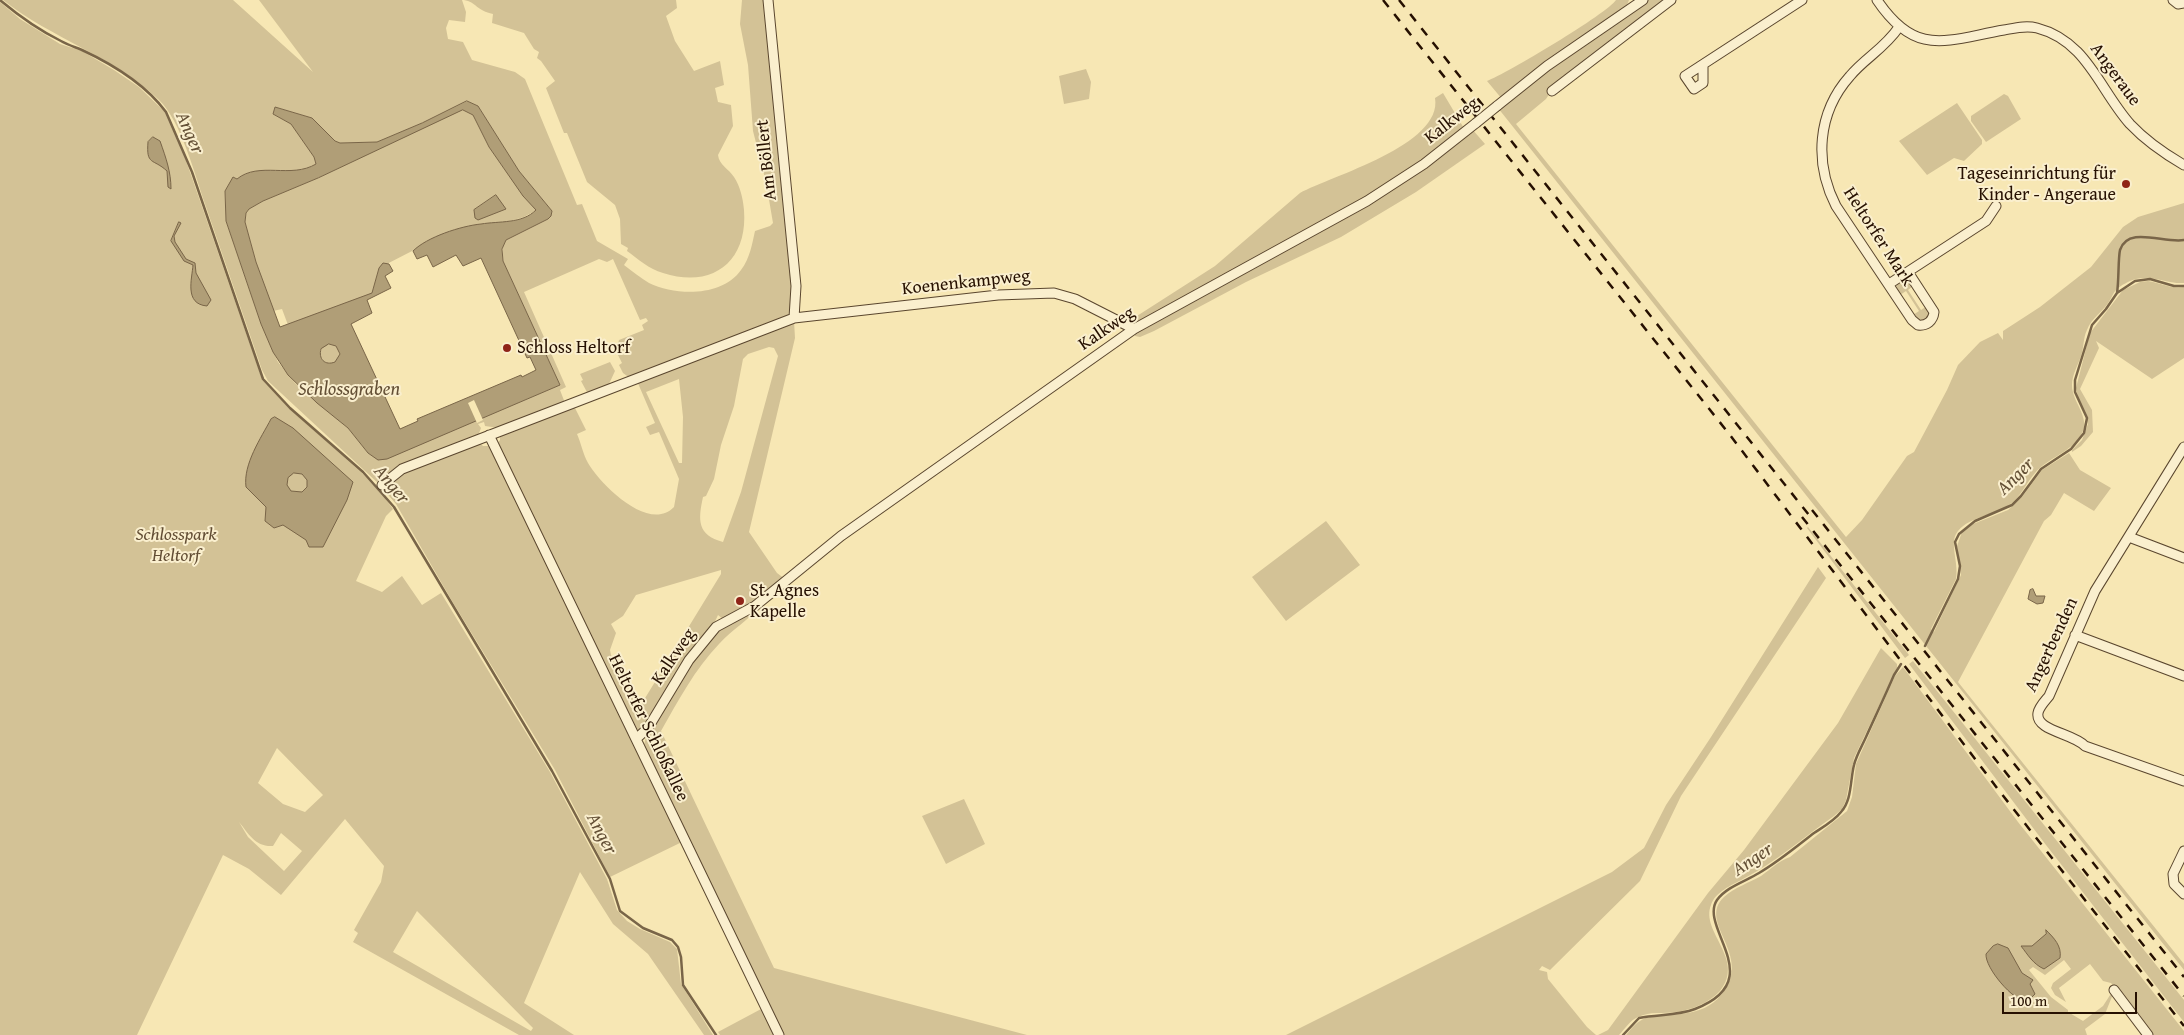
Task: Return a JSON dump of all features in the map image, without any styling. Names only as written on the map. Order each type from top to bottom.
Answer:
[{"type":"street","name":"Am Böllert","points":[[768,0],[796,286],[794,318]]},
{"type":"street","points":[[1552,91],[1671,0]]},
{"type":"street","points":[[1703,65],[1802,0]]},
{"type":"street","name":"Angeraue","points":[[1877,0],[1891,20],[1899,27],[1923,40],[1937,42],[1962,40],[2024,26],[2038,28],[2056,36],[2075,48],[2131,124],[2152,144],[2184,165]]},
{"type":"street","points":[[2173,0],[2178,4],[2184,3]]},
{"type":"street","name":"Kalkweg","points":[[636,739],[648,728],[689,660],[711,631],[755,606],[848,530],[1134,329],[1366,201],[1424,164],[1548,66],[1639,1]]},
{"type":"street","name":"Heltorfer Mark","points":[[1899,27],[1883,48],[1854,71],[1841,87],[1828,112],[1822,139],[1822,165],[1829,193],[1914,322],[1922,326],[1930,322],[1934,316],[1933,309],[1908,272]]},
{"type":"street","points":[[1889,284],[1986,221],[1996,206]]},
{"type":"street","name":"Koenenkampweg","points":[[794,318],[1024,292],[1054,293],[1075,299],[1134,329]]},
{"type":"street","points":[[382,485],[402,469],[794,318]]},
{"type":"street","name":"Heltorfer Schloßallee","points":[[489,435],[778,1035]]},
{"type":"street","name":"Angerbenden","points":[[2184,447],[2095,591],[2074,635],[2049,696],[2038,712],[2039,722],[2046,728],[2079,739],[2085,746],[2184,781]]},
{"type":"street","points":[[2129,537],[2184,558]]},
{"type":"street","points":[[2074,635],[2184,676]]},
{"type":"street","points":[[2184,851],[2173,874],[2174,884],[2184,894]]},
{"type":"street","points":[[2114,990],[2148,1035]]},
{"type":"green space","points":[[3,0],[233,0],[313,72],[259,0],[462,0],[466,12],[465,22],[449,20],[446,28],[448,39],[463,42],[472,60],[515,72],[525,79],[577,205],[582,204],[597,241],[628,259],[624,265],[649,283],[672,290],[698,292],[722,285],[733,279],[747,261],[755,231],[770,226],[773,223],[766,182],[753,131],[748,65],[740,24],[742,0],[767,0],[793,306],[789,315],[630,378],[623,373],[619,365],[622,363],[616,351],[619,340],[644,330],[642,325],[648,321],[646,318],[640,320],[613,259],[607,262],[599,259],[524,292],[566,387],[560,390],[565,403],[499,428],[485,426],[484,422],[478,424],[481,428],[478,436],[379,484],[268,381],[262,370],[187,149],[167,109],[159,100],[123,71],[22,14]],"holes":[[[467,101],[478,106],[519,171],[552,211],[548,219],[506,240],[503,245],[503,261],[560,385],[384,459],[368,453],[348,428],[295,383],[278,362],[261,324],[226,221],[225,191],[234,177],[237,179],[255,171],[297,170],[316,164],[314,157],[291,124],[273,114],[275,107],[312,118],[335,141],[340,143],[377,142]]]},
{"type":"green space","points":[[464,0],[676,0],[677,8],[666,16],[675,41],[694,71],[720,61],[724,85],[715,88],[718,102],[731,105],[733,126],[718,155],[720,162],[734,177],[740,188],[744,210],[744,228],[740,244],[733,257],[723,267],[711,274],[697,277],[681,277],[653,269],[627,251],[628,248],[621,244],[620,219],[615,205],[587,182],[567,133],[564,133],[546,88],[555,81],[537,58],[539,52],[534,49],[524,33],[492,23],[493,14],[483,11]]},
{"type":"green space","points":[[1616,0],[1629,0],[1625,10],[1502,99],[1487,81],[1556,43],[1609,7]]},
{"type":"green space","points":[[1647,0],[1669,0],[1552,90],[1546,99],[1516,124],[1846,537],[1862,520],[1907,456],[1914,452],[1958,365],[1980,342],[1998,333],[2003,340],[2003,331],[2040,307],[2091,267],[2123,227],[2138,217],[2184,203],[2184,283],[2148,278],[2131,281],[2114,292],[2107,304],[2091,322],[2072,381],[2073,392],[2083,418],[2083,431],[2074,443],[2035,473],[2013,502],[2003,509],[1973,520],[1960,528],[1954,538],[1956,579],[1931,629],[1934,632],[1961,575],[1957,546],[1962,532],[1973,524],[2008,510],[2022,497],[2042,470],[2069,453],[2080,470],[2111,488],[2094,511],[2064,493],[2051,515],[2044,521],[1958,682],[2184,964],[2184,970],[1498,108],[1549,68]]},
{"type":"green space","name":"Schlosspark Heltorf","points":[[0,2],[20,19],[60,44],[82,51],[114,70],[139,87],[166,113],[174,128],[190,172],[262,379],[290,409],[363,474],[393,509],[386,516],[356,581],[382,592],[402,576],[422,605],[441,593],[550,772],[607,879],[617,910],[627,921],[670,942],[677,949],[681,984],[713,1035],[704,1035],[648,954],[613,924],[580,872],[524,1003],[574,1035],[519,1035],[353,942],[358,933],[354,930],[381,882],[384,866],[345,819],[281,895],[249,869],[223,855],[137,1035],[0,1035]],"holes":[[[277,748],[323,795],[305,812],[283,804],[258,783]],[[239,822],[257,842],[273,846],[281,833],[302,851],[284,871],[248,837]],[[417,911],[533,1028],[531,1031],[393,952]]]},
{"type":"green space","points":[[1086,69],[1091,82],[1089,99],[1064,104],[1059,76]]},
{"type":"green space","points":[[1443,93],[1465,130],[1396,180],[1141,322],[1126,323],[1215,266],[1300,193],[1382,157],[1404,144],[1422,130],[1433,115],[1435,98]]},
{"type":"green space","points":[[2004,94],[2008,96],[2021,119],[1986,142],[1971,121],[1971,116]]},
{"type":"green space","points":[[1957,103],[1982,140],[1982,144],[1964,161],[1954,158],[1927,175],[1899,141]]},
{"type":"green space","points":[[463,110],[473,115],[489,147],[526,199],[536,208],[535,211],[524,217],[503,223],[481,224],[414,250],[379,268],[372,294],[288,325],[282,309],[273,311],[256,262],[245,222],[246,213],[249,209]]},
{"type":"green space","points":[[1472,129],[1485,144],[1416,192],[1341,237],[1246,282],[1154,331],[1140,337],[1135,336],[1135,332],[1365,204]]},
{"type":"green space","points":[[1904,279],[1908,280],[1913,286],[1908,290],[1921,310],[1927,306],[1930,313],[1924,320],[1918,321],[1913,315],[1919,311],[1906,291],[1900,295],[1896,288],[1897,283]]},
{"type":"green space","points":[[2148,281],[2170,287],[2184,287],[2184,358],[2152,379],[2096,341],[2099,348],[2080,389],[2092,410],[2093,432],[2081,446],[2072,452],[2082,440],[2088,424],[2076,388],[2090,333],[2123,290],[2140,282]]},
{"type":"green space","points":[[794,321],[795,338],[749,532],[777,573],[785,579],[755,605],[724,620],[718,615],[712,628],[642,730],[634,729],[496,445],[500,440],[500,435],[574,406],[586,430],[577,434],[586,460],[603,483],[626,503],[639,510],[652,514],[664,513],[674,507],[679,479],[659,432],[650,435],[646,427],[655,423],[637,381]],"holes":[[[769,347],[774,348],[778,356],[741,492],[723,542],[714,539],[704,531],[701,526],[700,513],[703,497],[706,496],[714,479],[721,445],[734,406],[743,359],[748,354]],[[679,379],[683,417],[682,463],[679,463],[646,392]],[[721,570],[721,574],[639,708],[610,650],[616,633],[611,624],[623,616],[636,595]]]},
{"type":"green space","points":[[330,344],[337,347],[340,354],[337,361],[330,364],[323,361],[320,354],[323,347]]},
{"type":"green space","points":[[610,362],[615,371],[609,384],[588,394],[581,381],[583,380],[580,374]]},
{"type":"green space","points":[[479,442],[483,446],[491,446],[684,841],[610,877],[555,770],[452,601],[396,504],[383,489],[397,474]]},
{"type":"green space","points":[[1326,521],[1360,565],[1286,621],[1252,577]]},
{"type":"green space","points":[[1808,527],[1909,655],[1905,658]]},
{"type":"green space","points":[[1818,567],[1826,578],[1681,796],[1640,881],[1550,970],[1542,966],[1539,970],[1547,972],[1548,979],[1587,1027],[1596,1035],[1286,1035],[1612,872],[1644,848],[1666,805]]},
{"type":"green space","points":[[761,604],[752,615],[724,639],[702,664],[661,731],[774,968],[1027,1035],[781,1035],[643,749],[647,733],[691,661],[714,632]]},
{"type":"green space","points":[[1881,648],[1897,664],[1897,668],[1854,758],[1846,800],[1842,809],[1778,857],[1724,889],[1713,900],[1709,915],[1711,925],[1726,957],[1728,968],[1727,979],[1720,991],[1700,1005],[1688,1010],[1647,1014],[1635,1018],[1619,1035],[1598,1035],[1608,1030],[1708,893],[1744,850],[1838,723]]},
{"type":"green space","points":[[1913,661],[2184,1000],[2184,1022],[2046,845],[1909,664]]},
{"type":"green space","points":[[1903,667],[2018,822],[2184,1031],[2184,1035],[2150,1035],[2111,983],[2103,981],[2090,964],[2059,988],[2066,1002],[2055,995],[2051,988],[2053,983],[2071,969],[2064,960],[2045,975],[2033,967],[2029,970],[2051,997],[2068,1012],[2083,1021],[2103,1006],[2112,992],[2113,994],[2105,1014],[2085,1029],[2087,1035],[1626,1035],[1643,1019],[1695,1011],[1713,1003],[1721,995],[1730,980],[1732,966],[1730,953],[1716,918],[1717,907],[1728,894],[1790,857],[1847,811],[1852,797],[1856,764],[1895,676]]},
{"type":"green space","points":[[964,799],[985,844],[946,864],[922,816]]},
{"type":"green space","points":[[763,1008],[777,1035],[720,1035],[718,1032]]},
{"type":"water","name":"Schlossgraben","points":[[467,101],[478,106],[519,171],[552,211],[548,219],[506,240],[502,249],[503,261],[560,385],[387,459],[378,460],[368,453],[348,428],[317,403],[288,375],[273,352],[261,324],[226,221],[225,191],[233,177],[237,179],[255,171],[296,170],[316,164],[314,157],[291,124],[273,114],[275,107],[312,118],[335,141],[340,143],[377,142]],"holes":[[[463,110],[473,115],[489,147],[523,196],[536,210],[517,220],[473,225],[454,230],[427,241],[413,251],[417,259],[427,255],[433,267],[456,255],[463,266],[481,258],[527,358],[530,357],[536,370],[417,419],[418,421],[400,429],[351,324],[372,313],[367,300],[391,288],[385,276],[393,271],[389,264],[383,263],[379,268],[372,293],[280,327],[256,262],[245,222],[246,213],[249,209],[263,201],[318,178]],[[329,344],[336,346],[340,354],[335,362],[331,363],[323,361],[320,353],[321,349]]]},
{"type":"water","points":[[153,137],[160,141],[169,171],[171,189],[168,187],[167,171],[149,158],[148,142]]},
{"type":"water","points":[[496,195],[506,209],[478,220],[475,218],[474,210]]},
{"type":"water","points":[[179,222],[181,223],[174,236],[175,242],[186,259],[195,263],[196,273],[211,300],[207,306],[195,301],[192,296],[193,265],[184,261],[171,241]]},
{"type":"water","points":[[275,417],[293,428],[353,482],[347,500],[323,547],[309,547],[306,540],[283,525],[274,528],[265,521],[266,507],[246,487],[247,469],[250,460],[271,419]],"holes":[[[294,473],[302,474],[307,480],[307,487],[302,492],[291,491],[287,485],[288,478]]]},
{"type":"water","points":[[2033,589],[2036,596],[2045,596],[2043,603],[2037,604],[2028,599],[2030,590]]},
{"type":"water","points":[[2046,930],[2057,942],[2060,958],[2044,969],[2028,956],[2021,946],[2032,946],[2046,934]]},
{"type":"water","points":[[1998,944],[2008,948],[2022,973],[2033,980],[2030,984],[2035,994],[2027,1002],[2021,1000],[2008,990],[1990,967],[1986,954],[1993,946]]},
{"type":"pier","points":[[474,400],[483,420],[477,423],[468,403]]},
{"type":"waterway","name":"Anger","points":[[0,0],[45,32],[128,76],[149,93],[166,112],[192,172],[263,379],[290,408],[363,472],[394,507],[552,771],[610,879],[620,911],[643,928],[672,940],[678,947],[681,957],[683,985],[716,1035]]},
{"type":"waterway","name":"Anger","points":[[2117,293],[2119,254],[2124,243],[2131,238],[2139,237],[2176,241],[2184,240]]},
{"type":"waterway","name":"Anger","points":[[1925,646],[1958,579],[1960,566],[1955,542],[1959,534],[1975,521],[2012,505],[2041,469],[2071,449],[2084,433],[2087,418],[2075,392],[2075,380],[2092,325],[2117,293],[2135,281],[2150,279],[2174,286],[2184,286]]},
{"type":"waterway","name":"Anger","points":[[1623,1035],[1639,1018],[1681,1013],[1695,1009],[1717,997],[1727,984],[1730,969],[1727,954],[1716,925],[1714,912],[1717,900],[1731,888],[1780,859],[1832,821],[1845,807],[1856,758],[1894,675],[1901,664]]},
{"type":"railway","points":[[1383,0],[1730,435],[1997,788],[2184,1026]]},
{"type":"railway","points":[[1399,0],[1813,520]]},
{"type":"railway","points":[[1812,510],[2184,977]]},
{"type":"railway","points":[[1802,517],[2184,996]]},
{"type":"place","name":"Tageseinrichtung für Kinder - Angeraue","points":[[2126,184]]},
{"type":"place","name":"Schloss Heltorf","points":[[507,348]]},
{"type":"place","name":"St. Agnes Kapelle","points":[[740,601]]}]
